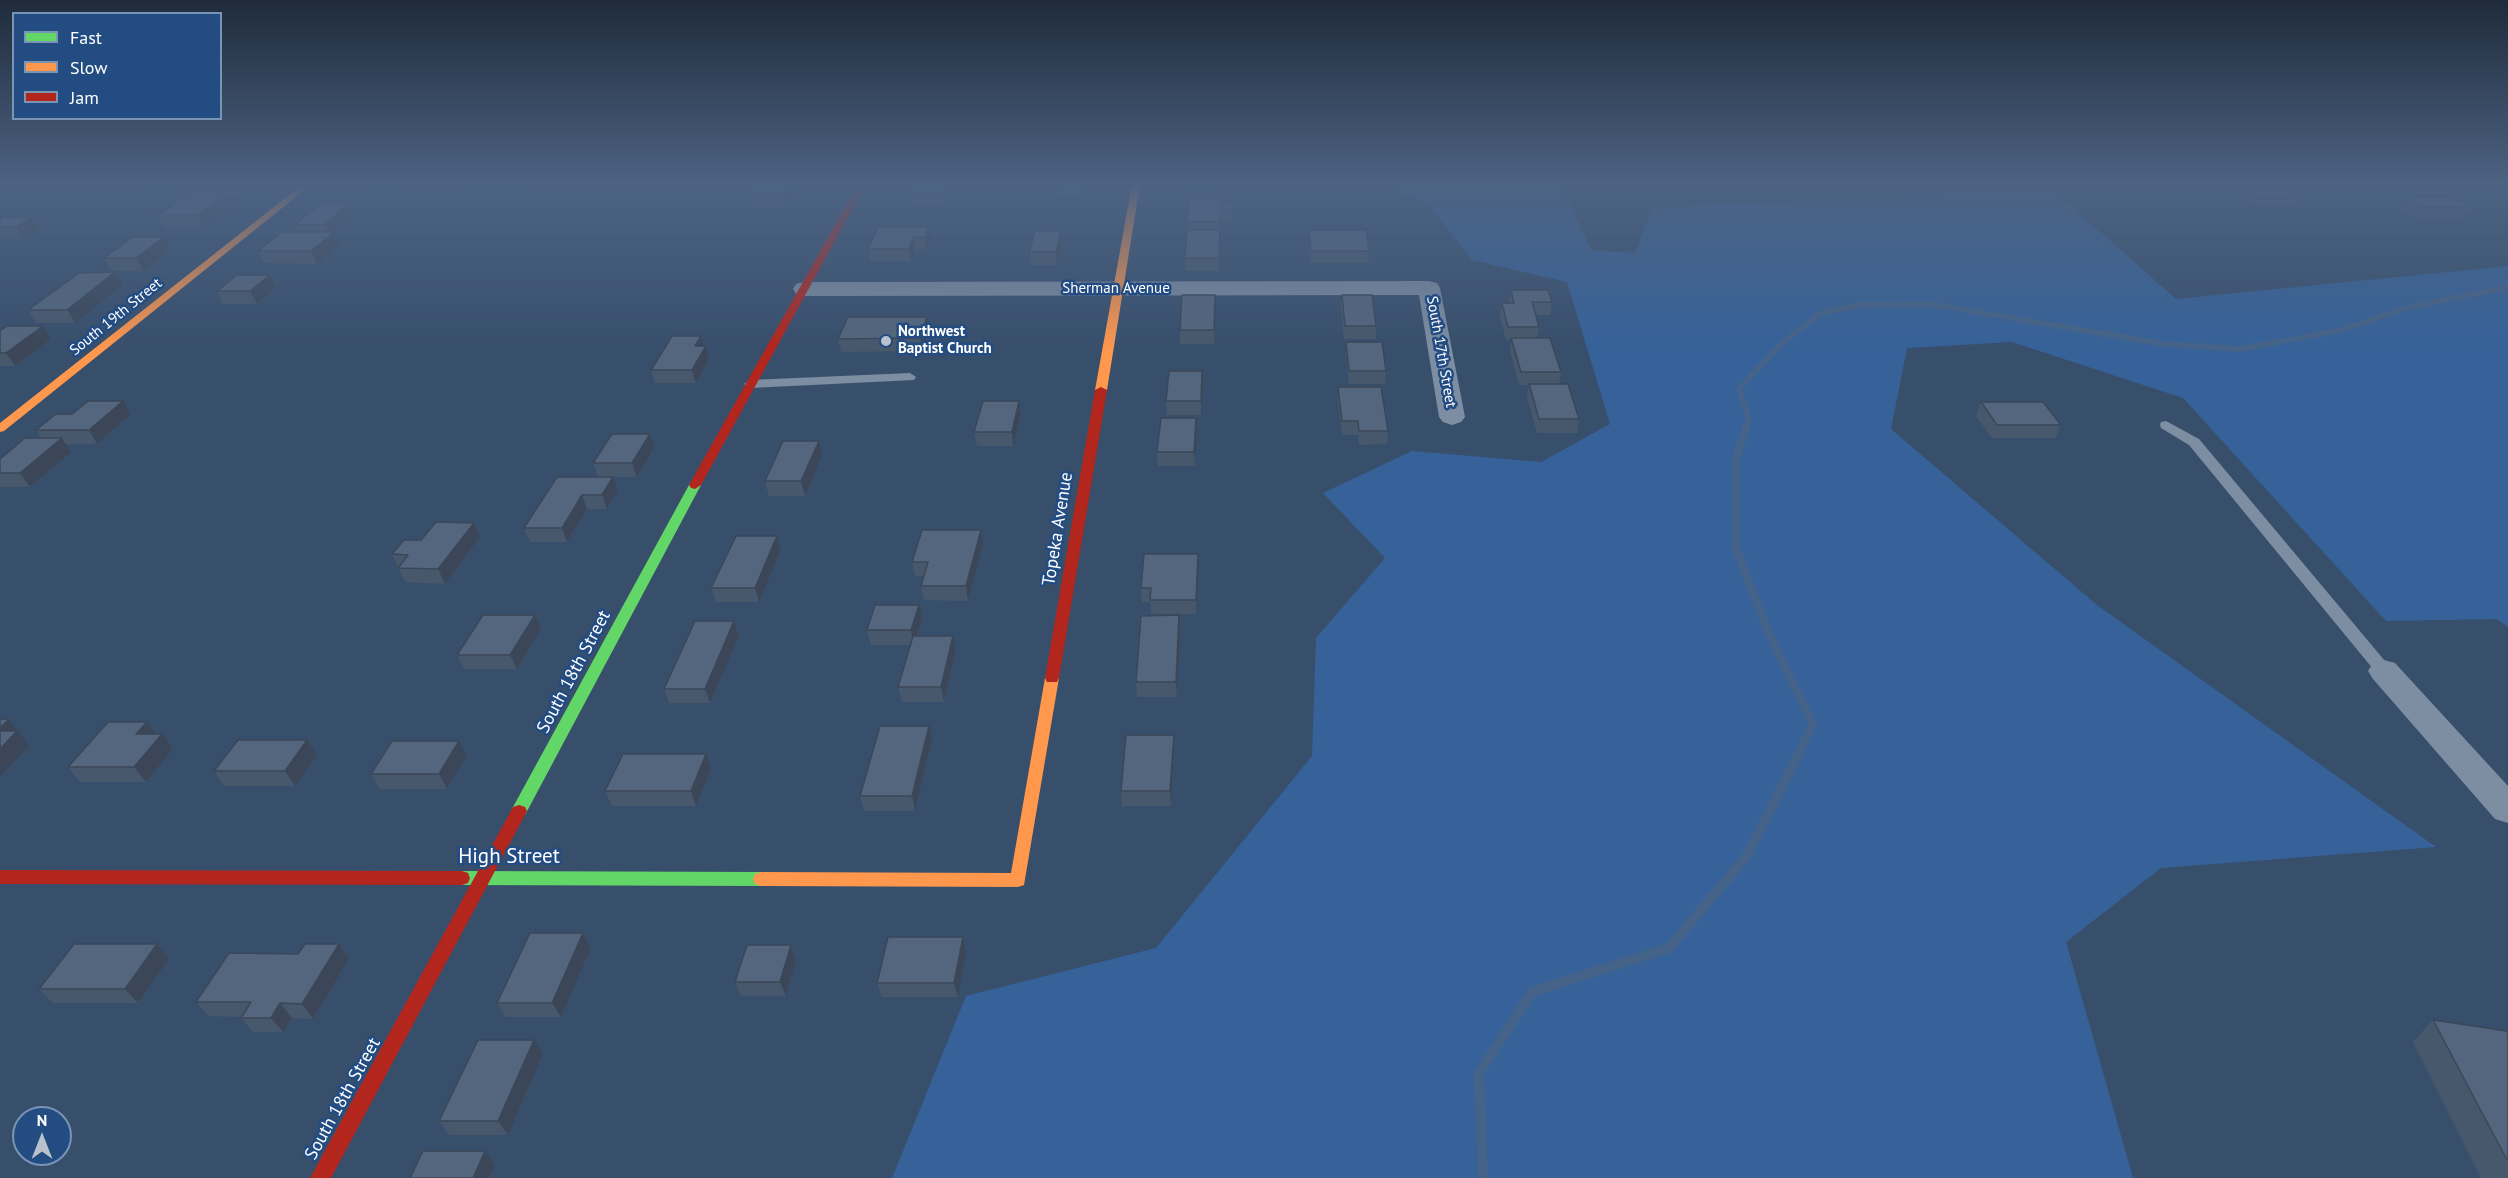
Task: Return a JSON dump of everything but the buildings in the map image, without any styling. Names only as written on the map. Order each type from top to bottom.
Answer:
[{"type":"street","name":"South 19th Street","points":[[0,429],[239,239]]},
{"type":"street","name":"South 18th Street","points":[[320,1178],[750,384],[832,239]]},
{"type":"street","name":"Topeka Avenue","points":[[1018,880],[1126,239]]},
{"type":"street","name":"Sherman Avenue","points":[[804,289],[1429,288]]},
{"type":"street","name":"South 17th Street","points":[[1429,288],[1452,417]]},
{"type":"street","points":[[2384,671],[2508,809]]},
{"type":"street","name":"High Street","points":[[0,877],[1018,880]]},
{"type":"lane","points":[[750,384],[910,377]]},
{"type":"lane","points":[[2166,425],[2194,441],[2269,536],[2384,671]]},
{"type":"shaded area","points":[[1456,239],[1586,239],[1591,250],[1635,253],[1640,239],[2108,239],[2176,299],[2508,266],[2508,627],[2497,619],[2386,621],[2183,398],[2012,342],[1907,348],[1891,429],[2097,605],[2436,847],[2161,868],[2066,942],[2133,1178],[892,1178],[966,996],[1156,948],[1312,756],[1316,638],[1385,558],[1323,493],[1412,451],[1541,462],[1610,424],[1567,282],[1472,260]]},
{"type":"waterway","points":[[1746,429],[1749,419],[1739,389],[1781,344],[1821,313],[1860,305],[1930,304],[2165,344],[2241,349],[2341,330],[2406,308],[2508,287]]},
{"type":"waterway","points":[[1746,428],[1736,459],[1736,548],[1769,634],[1813,724],[1799,752]]},
{"type":"waterway","points":[[1483,1178],[1479,1073],[1532,992],[1669,948],[1746,857],[1800,751]]},
{"type":"traffic: fast","points":[[519,811],[695,485]]},
{"type":"traffic: fast","points":[[462,878],[761,879]]},
{"type":"traffic: slow","points":[[0,429],[239,239]]},
{"type":"traffic: slow","points":[[1101,390],[1127,239]]},
{"type":"traffic: slow","points":[[761,879],[1018,880],[1052,678]]},
{"type":"traffic: jam","points":[[695,485],[831,239]]},
{"type":"traffic: jam","points":[[1052,678],[1101,390]]},
{"type":"traffic: jam","points":[[320,1178],[519,811]]},
{"type":"traffic: jam","points":[[0,877],[462,878]]},
{"type":"place","name":"Northwest Baptist Church","points":[[886,341]]}]
